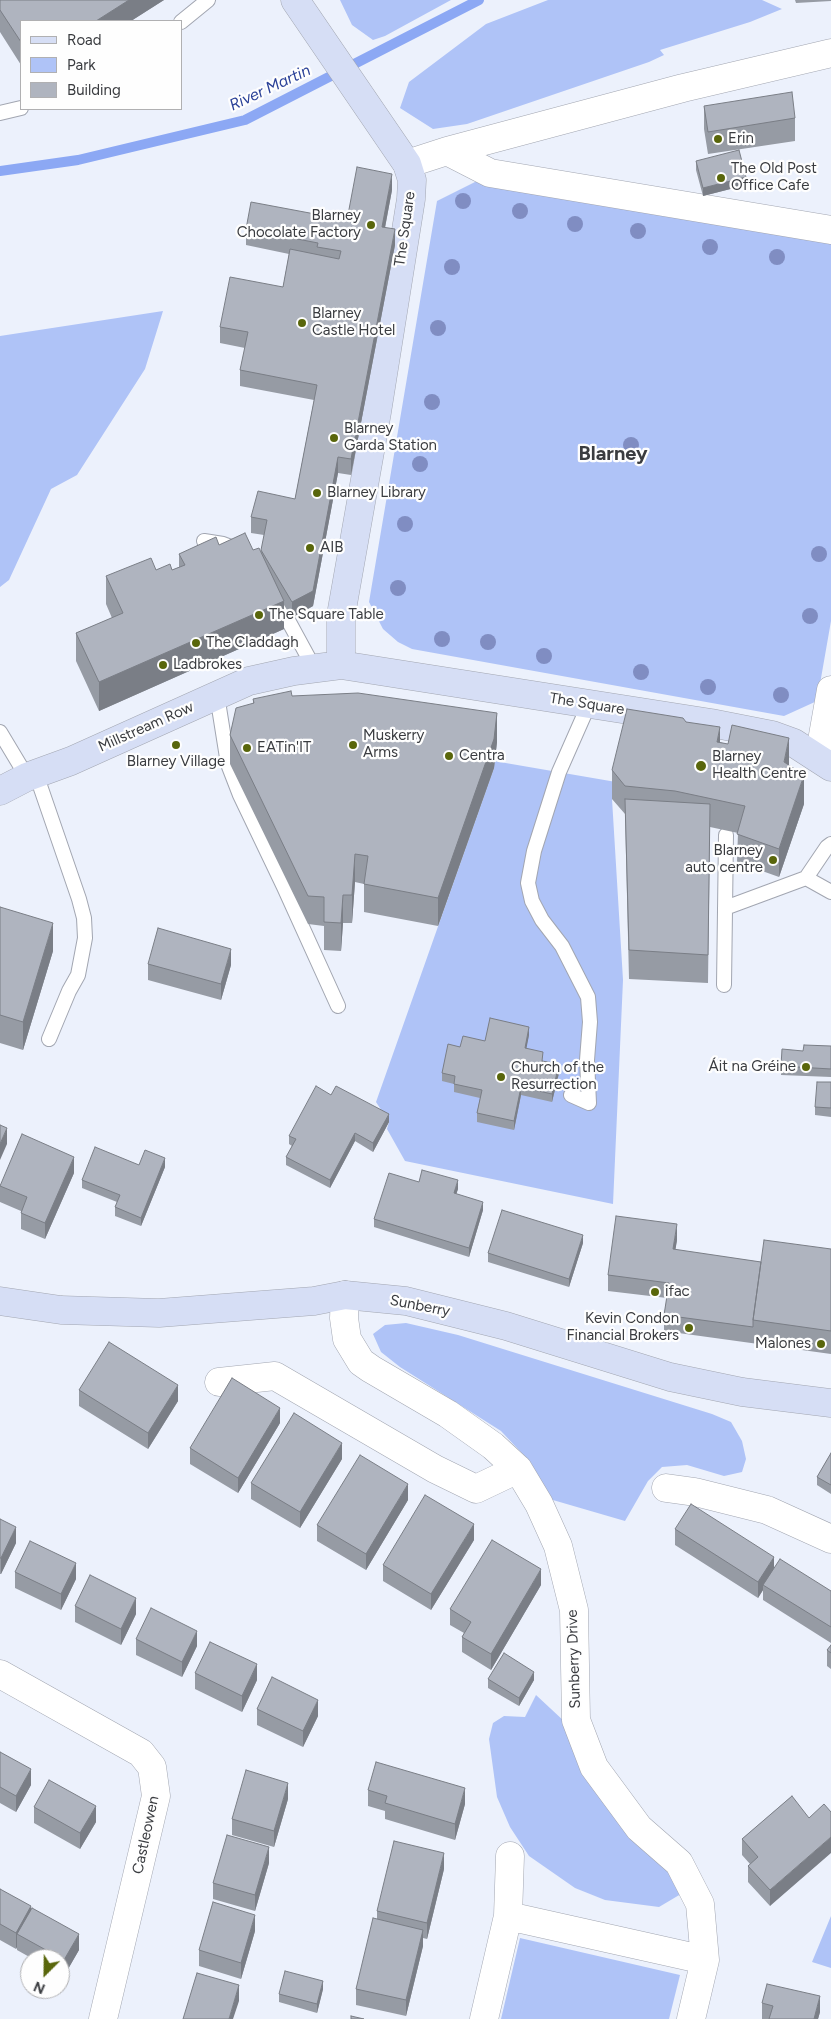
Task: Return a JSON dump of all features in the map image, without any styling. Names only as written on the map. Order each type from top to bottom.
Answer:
[{"type":"street","points":[[295,0],[407,164],[447,151],[683,88],[831,53]]},
{"type":"street","points":[[447,151],[490,173],[831,230]]},
{"type":"street","name":"The Square","points":[[341,664],[341,615],[377,412],[411,200],[412,180],[407,164]]},
{"type":"street","name":"The Square","points":[[304,669],[341,664],[711,723],[772,735],[794,743],[827,761],[831,690]]},
{"type":"street","name":"Millstream Row","points":[[0,791],[249,681],[304,669]]},
{"type":"street","name":"Sunberry","points":[[0,1301],[61,1310],[159,1313],[345,1296],[406,1301],[506,1326],[670,1377],[742,1392],[831,1403]]},
{"type":"street","name":"Sunberry Drive","points":[[345,1296],[344,1318],[347,1338],[361,1362],[448,1414],[493,1446],[518,1469],[539,1504],[558,1546],[574,1610],[576,1720],[594,1767],[638,1828],[679,1863],[700,1904],[705,1960],[692,2019]]},
{"type":"street","points":[[218,1382],[275,1376],[435,1469],[476,1489],[518,1469]]},
{"type":"street","points":[[666,1488],[695,1492],[767,1510],[831,1539]]},
{"type":"street","name":"Castleowen","points":[[0,1674],[141,1753],[152,1768],[156,1796],[103,2019]]},
{"type":"street","points":[[484,2019],[508,1916],[510,1856]]},
{"type":"street","points":[[508,1916],[705,1960]]},
{"type":"lane","points":[[182,21],[208,0]]},
{"type":"lane","points":[[0,113],[20,108]]},
{"type":"lane","points":[[204,541],[223,544],[249,557]]},
{"type":"lane","points":[[270,587],[304,669]]},
{"type":"lane","points":[[217,695],[228,764],[240,795],[338,1006]]},
{"type":"lane","points":[[571,1095],[589,1103],[587,1060],[590,1022],[588,996],[562,946],[542,920],[532,901],[528,883],[534,851],[559,772],[589,704]]},
{"type":"lane","points":[[0,732],[32,776],[79,899],[84,918],[85,938],[78,975],[69,991],[50,1039]]},
{"type":"lane","points":[[724,985],[726,835]]},
{"type":"lane","points":[[725,908],[806,878],[830,846]]},
{"type":"lane","points":[[806,878],[831,892]]},
{"type":"green space","points":[[340,0],[451,0],[385,36],[373,40],[352,25]]},
{"type":"green space","points":[[548,0],[762,0],[782,9],[750,22],[660,50],[664,55],[649,62],[467,124],[433,129],[400,108],[409,82],[486,24]]},
{"type":"green space","points":[[477,181],[831,238],[831,621],[817,701],[784,716],[412,649],[398,642],[383,629],[369,602],[437,201]]},
{"type":"green space","points":[[163,311],[145,369],[77,475],[51,489],[9,580],[0,587],[0,336]]},
{"type":"green space","points":[[494,761],[616,782],[612,799],[623,980],[613,1204],[405,1161],[387,1129],[389,1122],[376,1102],[494,768]]},
{"type":"green space","points":[[406,1323],[458,1335],[712,1414],[731,1422],[742,1441],[746,1459],[742,1472],[724,1476],[687,1465],[662,1467],[648,1481],[625,1521],[546,1498],[531,1463],[501,1431],[400,1367],[381,1352],[373,1334],[385,1325]]},
{"type":"green space","points":[[536,1695],[565,1722],[659,1856],[686,1891],[659,1907],[605,1900],[575,1888],[529,1856],[510,1827],[497,1797],[489,1739],[493,1723],[504,1716],[525,1717]]},
{"type":"green space","points":[[831,1916],[831,1968],[812,1962]]},
{"type":"green space","points":[[520,1938],[680,1975],[669,2019],[501,2019]]},
{"type":"building","points":[[0,0],[129,0],[98,20],[20,20],[20,40],[0,10]]},
{"type":"building","points":[[792,92],[795,118],[708,132],[704,106]]},
{"type":"building","points":[[739,150],[746,177],[703,188],[696,161]]},
{"type":"building","points":[[357,167],[392,174],[382,227],[395,229],[351,459],[338,457],[313,591],[292,602],[261,550],[267,520],[251,517],[258,491],[295,499],[317,385],[240,370],[248,332],[220,327],[230,277],[283,287],[290,249],[339,259],[341,251],[317,247],[318,243],[246,229],[251,202],[347,220]]},
{"type":"building","points":[[245,533],[253,550],[259,548],[284,601],[99,682],[76,633],[123,613],[106,576],[151,558],[156,570],[170,564],[172,570],[185,565],[179,554],[216,537],[219,545]]},
{"type":"building","points":[[291,691],[292,696],[358,693],[497,713],[494,739],[438,898],[364,884],[368,856],[355,854],[352,895],[343,895],[341,923],[324,922],[324,897],[308,896],[230,735],[236,708],[254,703],[253,699]]},
{"type":"building","points":[[627,709],[683,718],[686,722],[720,727],[717,742],[728,744],[732,725],[789,738],[784,762],[804,775],[779,849],[737,834],[745,806],[675,791],[625,786],[612,770]]},
{"type":"building","points":[[625,799],[710,804],[708,955],[629,950]]},
{"type":"building","points":[[0,907],[53,923],[23,1022],[0,1015]]},
{"type":"building","points":[[158,928],[231,949],[221,984],[148,964]]},
{"type":"building","name":"Church of the Resurrection","points":[[490,1018],[529,1027],[525,1048],[543,1052],[542,1061],[559,1064],[552,1094],[521,1087],[514,1121],[477,1113],[482,1090],[454,1084],[455,1076],[442,1073],[448,1044],[460,1047],[463,1036],[485,1041]]},
{"type":"building","points":[[804,1045],[831,1046],[831,1069],[781,1066],[782,1049],[803,1051]]},
{"type":"building","name":"Áit na Gréine","points":[[817,1082],[831,1082],[831,1108],[815,1107]]},
{"type":"building","points":[[316,1086],[331,1095],[336,1086],[389,1114],[373,1143],[355,1133],[330,1180],[286,1157],[296,1139],[289,1136]]},
{"type":"building","points":[[0,1125],[7,1128],[0,1144]]},
{"type":"building","points":[[22,1134],[74,1157],[45,1223],[21,1213],[27,1197],[0,1186]]},
{"type":"building","points":[[95,1147],[139,1165],[145,1150],[165,1158],[141,1218],[115,1207],[120,1195],[82,1180]]},
{"type":"building","points":[[422,1170],[458,1180],[454,1193],[483,1202],[469,1248],[374,1219],[389,1173],[419,1182]]},
{"type":"building","points":[[502,1210],[583,1235],[569,1279],[488,1253]]},
{"type":"building","points":[[616,1216],[677,1224],[673,1249],[761,1262],[753,1327],[664,1315],[669,1283],[608,1275]]},
{"type":"building","points":[[764,1240],[831,1249],[831,1331],[753,1320]]},
{"type":"building","points":[[109,1342],[178,1385],[148,1433],[79,1390]]},
{"type":"building","points":[[232,1378],[280,1408],[238,1478],[190,1448]]},
{"type":"building","points":[[294,1413],[342,1443],[300,1512],[251,1483]]},
{"type":"building","points":[[831,1453],[831,1485],[817,1477]]},
{"type":"building","points":[[360,1455],[408,1484],[366,1554],[317,1525]]},
{"type":"building","points":[[425,1495],[474,1524],[431,1594],[383,1565]]},
{"type":"building","points":[[691,1504],[774,1557],[758,1582],[675,1529]]},
{"type":"building","points":[[0,1519],[16,1527],[1,1558],[0,1558]]},
{"type":"building","points":[[492,1540],[541,1569],[491,1654],[462,1637],[471,1622],[450,1609]]},
{"type":"building","points":[[30,1541],[76,1563],[61,1594],[15,1572]]},
{"type":"building","points":[[780,1559],[831,1591],[831,1627],[763,1585]]},
{"type":"building","points":[[90,1575],[136,1598],[121,1629],[75,1606]]},
{"type":"building","points":[[151,1608],[197,1631],[182,1662],[136,1639]]},
{"type":"building","points":[[210,1642],[257,1664],[242,1696],[195,1673]]},
{"type":"building","points":[[831,1645],[831,1653],[827,1650]]},
{"type":"building","points":[[504,1653],[534,1672],[519,1698],[488,1679]]},
{"type":"building","points":[[272,1677],[318,1700],[303,1731],[257,1709]]},
{"type":"building","points":[[0,1752],[31,1769],[16,1796],[0,1787]]},
{"type":"building","points":[[376,1762],[465,1788],[455,1824],[385,1803],[387,1796],[368,1790]]},
{"type":"building","points":[[246,1770],[288,1783],[274,1831],[232,1819]]},
{"type":"building","points":[[49,1780],[96,1806],[80,1833],[34,1807]]},
{"type":"building","points":[[792,1796],[809,1818],[824,1804],[831,1812],[831,1837],[770,1890],[748,1866],[758,1857],[742,1839]]},
{"type":"building","points":[[227,1835],[269,1847],[255,1895],[213,1883]]},
{"type":"building","points":[[394,1841],[444,1853],[427,1923],[377,1911]]},
{"type":"building","points":[[0,1889],[31,1906],[16,1933],[0,1924]]},
{"type":"building","points":[[213,1902],[255,1915],[241,1963],[199,1950]]},
{"type":"building","points":[[32,1908],[79,1934],[70,1950],[44,1949],[17,1934]]},
{"type":"building","points":[[373,1918],[423,1930],[406,2000],[356,1989]]},
{"type":"building","points":[[285,1971],[323,1981],[317,2004],[279,1994]]},
{"type":"building","points":[[197,1973],[239,1985],[229,2019],[183,2019]]},
{"type":"building","points":[[767,1984],[820,1996],[814,2019],[769,2019],[773,2006],[762,2003]]},
{"type":"building","points":[[351,2016],[364,2019],[351,2019]]},
{"type":"waterway","name":"River Martin","points":[[0,171],[78,160],[245,120],[479,0]]},
{"type":"place","name":"Erin","points":[[718,139]]},
{"type":"place","name":"The Old Post Office Cafe","points":[[721,178]]},
{"type":"place","name":"Blarney Chocolate Factory","points":[[371,225]]},
{"type":"place","name":"Blarney Castle Hotel","points":[[302,323]]},
{"type":"place","name":"Blarney Garda Station","points":[[334,438]]},
{"type":"place","name":"Blarney Library","points":[[317,493]]},
{"type":"place","name":"AIB","points":[[310,548]]},
{"type":"place","name":"The Square Table","points":[[259,615]]},
{"type":"place","name":"The Claddagh","points":[[196,643]]},
{"type":"place","name":"Ladbrokes","points":[[163,665]]},
{"type":"place","name":"Blarney Village","points":[[176,745]]},
{"type":"place","name":"Muskerry Arms","points":[[353,745]]},
{"type":"place","name":"EATin'IT","points":[[247,748]]},
{"type":"place","name":"Centra","points":[[449,756]]},
{"type":"place","name":"Blarney Health Centre","points":[[701,766]]},
{"type":"place","name":"Blarney auto centre","points":[[773,860]]},
{"type":"place","name":"Áit na Gréine","points":[[806,1067]]},
{"type":"place","name":"Church of the Resurrection","points":[[501,1077]]},
{"type":"place","name":"ifac","points":[[655,1292]]},
{"type":"place","name":"Kevin Condon Financial Brokers","points":[[689,1328]]},
{"type":"place","name":"Malones","points":[[821,1344]]},
{"type":"district","name":"Blarney","points":[[613,454]]}]
